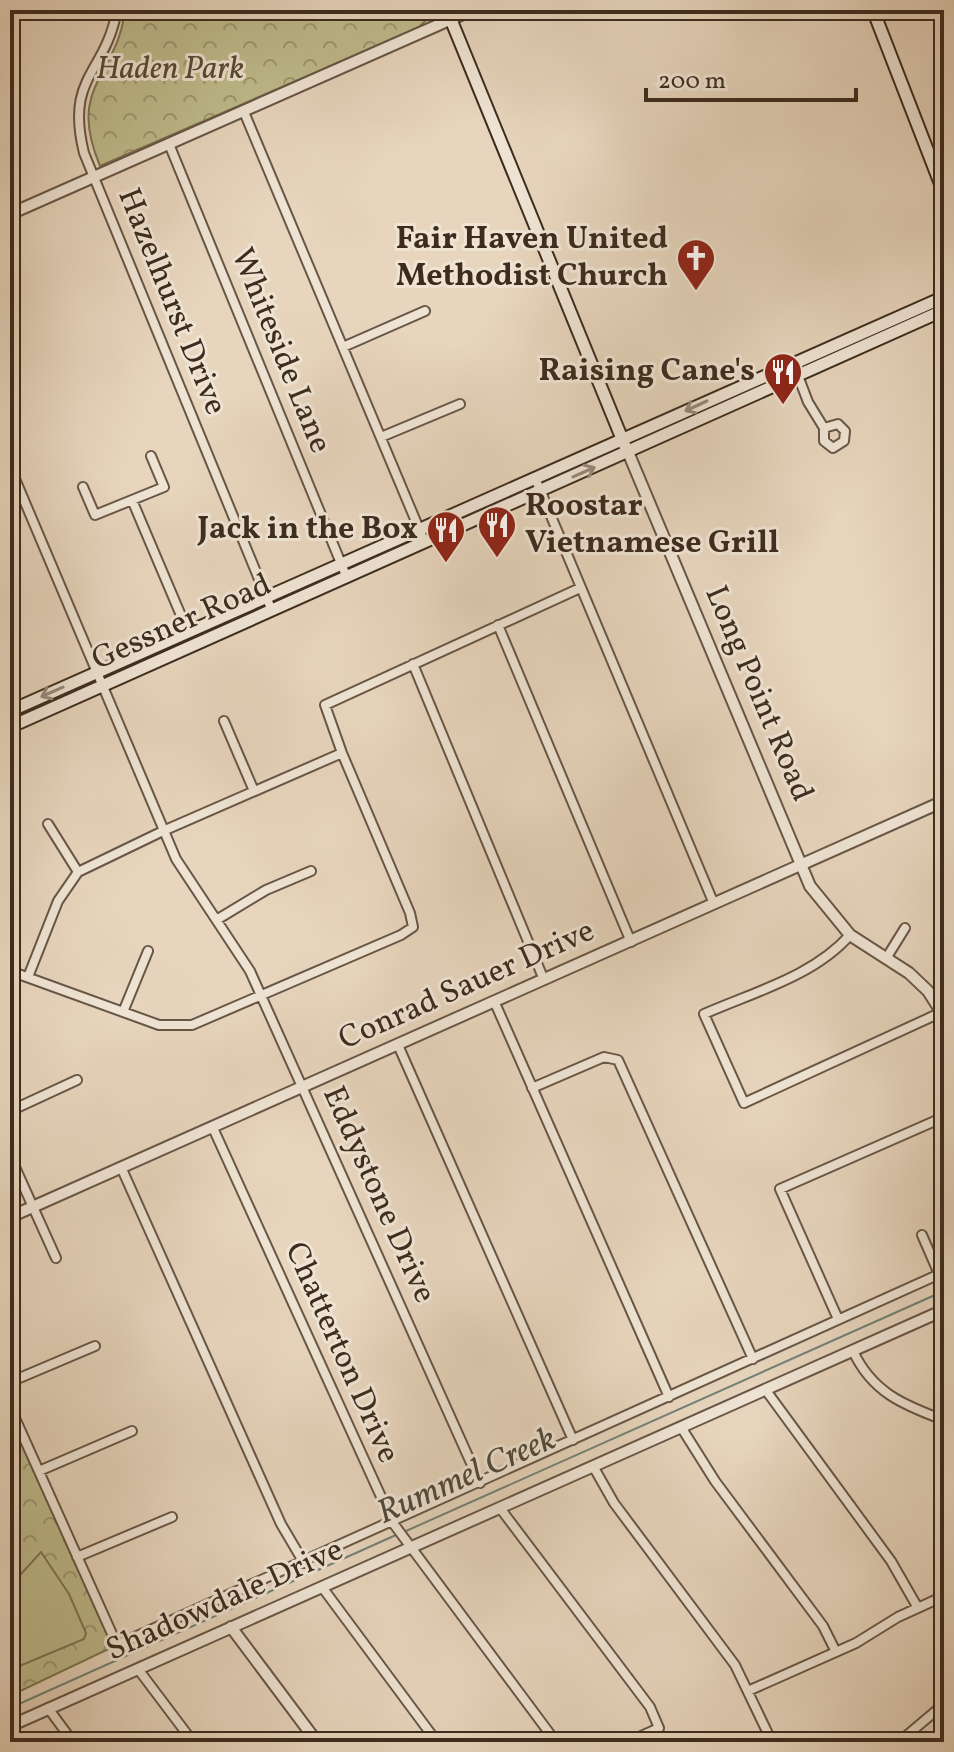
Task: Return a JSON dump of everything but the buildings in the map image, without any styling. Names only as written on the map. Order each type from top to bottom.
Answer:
[{"type":"main road","points":[[873,10],[940,173],[944,193]]},
{"type":"main road","name":"Long Point Road","points":[[448,15],[628,452]]},
{"type":"main road","name":"Gessner Road","points":[[10,711],[944,297]]},
{"type":"main road","name":"Gessner Road","points":[[10,727],[944,310]]},
{"type":"main road","points":[[875,326],[881,339]]},
{"type":"street","name":"Hazelhurst Drive","points":[[117,10],[110,42],[86,77],[78,107],[78,130],[94,177],[272,611]]},
{"type":"street","points":[[10,214],[244,112],[448,15],[472,10]]},
{"type":"street","points":[[244,112],[425,543]]},
{"type":"street","name":"Whiteside Lane","points":[[169,144],[347,578]]},
{"type":"street","points":[[343,347],[425,311]]},
{"type":"street","points":[[792,362],[808,402],[824,428]]},
{"type":"street","points":[[381,437],[460,404]]},
{"type":"street","name":"Long Point Road","points":[[628,452],[801,865],[823,905],[850,935],[887,957],[928,991],[943,1014]]},
{"type":"street","points":[[83,487],[95,515],[164,487],[151,456]]},
{"type":"street","name":"Eddystone Drive","points":[[10,467],[163,831],[188,878],[218,919],[262,996],[480,1483]]},
{"type":"street","points":[[535,478],[714,904]]},
{"type":"street","points":[[132,500],[188,632]]},
{"type":"street","points":[[10,971],[159,1025],[192,1025],[413,927],[325,705],[580,588]]},
{"type":"street","points":[[498,625],[631,942]]},
{"type":"street","points":[[413,664],[544,980]]},
{"type":"street","points":[[224,721],[254,791]]},
{"type":"street","points":[[28,977],[58,901],[78,872],[163,831],[342,753]]},
{"type":"street","name":"Conrad Sauer Drive","points":[[10,1217],[944,801]]},
{"type":"street","points":[[48,824],[78,872]]},
{"type":"street","points":[[218,919],[266,890],[311,871]]},
{"type":"street","points":[[887,957],[905,928]]},
{"type":"street","points":[[850,935],[837,950],[804,971],[704,1014],[744,1103],[943,1014]]},
{"type":"street","points":[[123,1012],[148,951]]},
{"type":"street","points":[[495,1003],[669,1397]]},
{"type":"street","points":[[398,1045],[573,1440]]},
{"type":"street","points":[[532,1088],[604,1057],[618,1060],[753,1359]]},
{"type":"street","points":[[10,1111],[77,1080]]},
{"type":"street","points":[[838,1319],[780,1189],[944,1117]]},
{"type":"street","name":"Chatterton Drive","points":[[213,1128],[396,1526],[556,1742]]},
{"type":"street","points":[[10,1156],[56,1258]]},
{"type":"street","points":[[121,1167],[281,1524],[304,1563]]},
{"type":"street","points":[[922,1235],[942,1273]]},
{"type":"street","name":"Shadowdale Drive","points":[[77,1557],[117,1645],[396,1526],[480,1483],[942,1273]]},
{"type":"street","name":"Shadowdale Drive","points":[[10,1726],[322,1587],[409,1543],[500,1508],[944,1310]]},
{"type":"street","points":[[10,1382],[95,1346]]},
{"type":"street","points":[[853,1351],[861,1368],[884,1394],[944,1420]]},
{"type":"street","points":[[765,1389],[891,1561],[918,1608]]},
{"type":"street","points":[[10,1407],[77,1557],[172,1517]]},
{"type":"street","points":[[681,1427],[715,1481],[823,1626],[836,1652]]},
{"type":"street","points":[[39,1471],[132,1431]]},
{"type":"street","points":[[593,1466],[614,1503],[722,1646],[772,1742]]},
{"type":"street","points":[[500,1508],[642,1696],[659,1728],[628,1742]]},
{"type":"street","points":[[322,1587],[437,1742]]},
{"type":"street","points":[[748,1691],[836,1652],[944,1596]]},
{"type":"street","points":[[231,1627],[317,1742]]},
{"type":"street","points":[[138,1669],[193,1742]]},
{"type":"street","points":[[899,1742],[944,1704]]},
{"type":"street","points":[[48,1708],[73,1742]]},
{"type":"green space","name":"Haden Park","points":[[125,10],[436,11],[418,28],[100,166],[88,117],[91,99],[113,52]]},
{"type":"green space","points":[[10,1407],[117,1645],[10,1696]]},
{"type":"green space","points":[[41,1552],[69,1594],[86,1633],[84,1639],[10,1670],[10,1586]]},
{"type":"waterway","name":"Rummel Creek","points":[[406,1531],[944,1291]]},
{"type":"waterway","name":"Rummel Creek","points":[[10,1708],[396,1535]]},
{"type":"place","name":"Fair Haven United Methodist Church","points":[[696,292]]},
{"type":"place","name":"Raising Cane's","points":[[783,406]]},
{"type":"place","name":"Roostar Vietnamese Grill","points":[[497,559]]},
{"type":"place","name":"Jack in the Box","points":[[446,564]]}]
